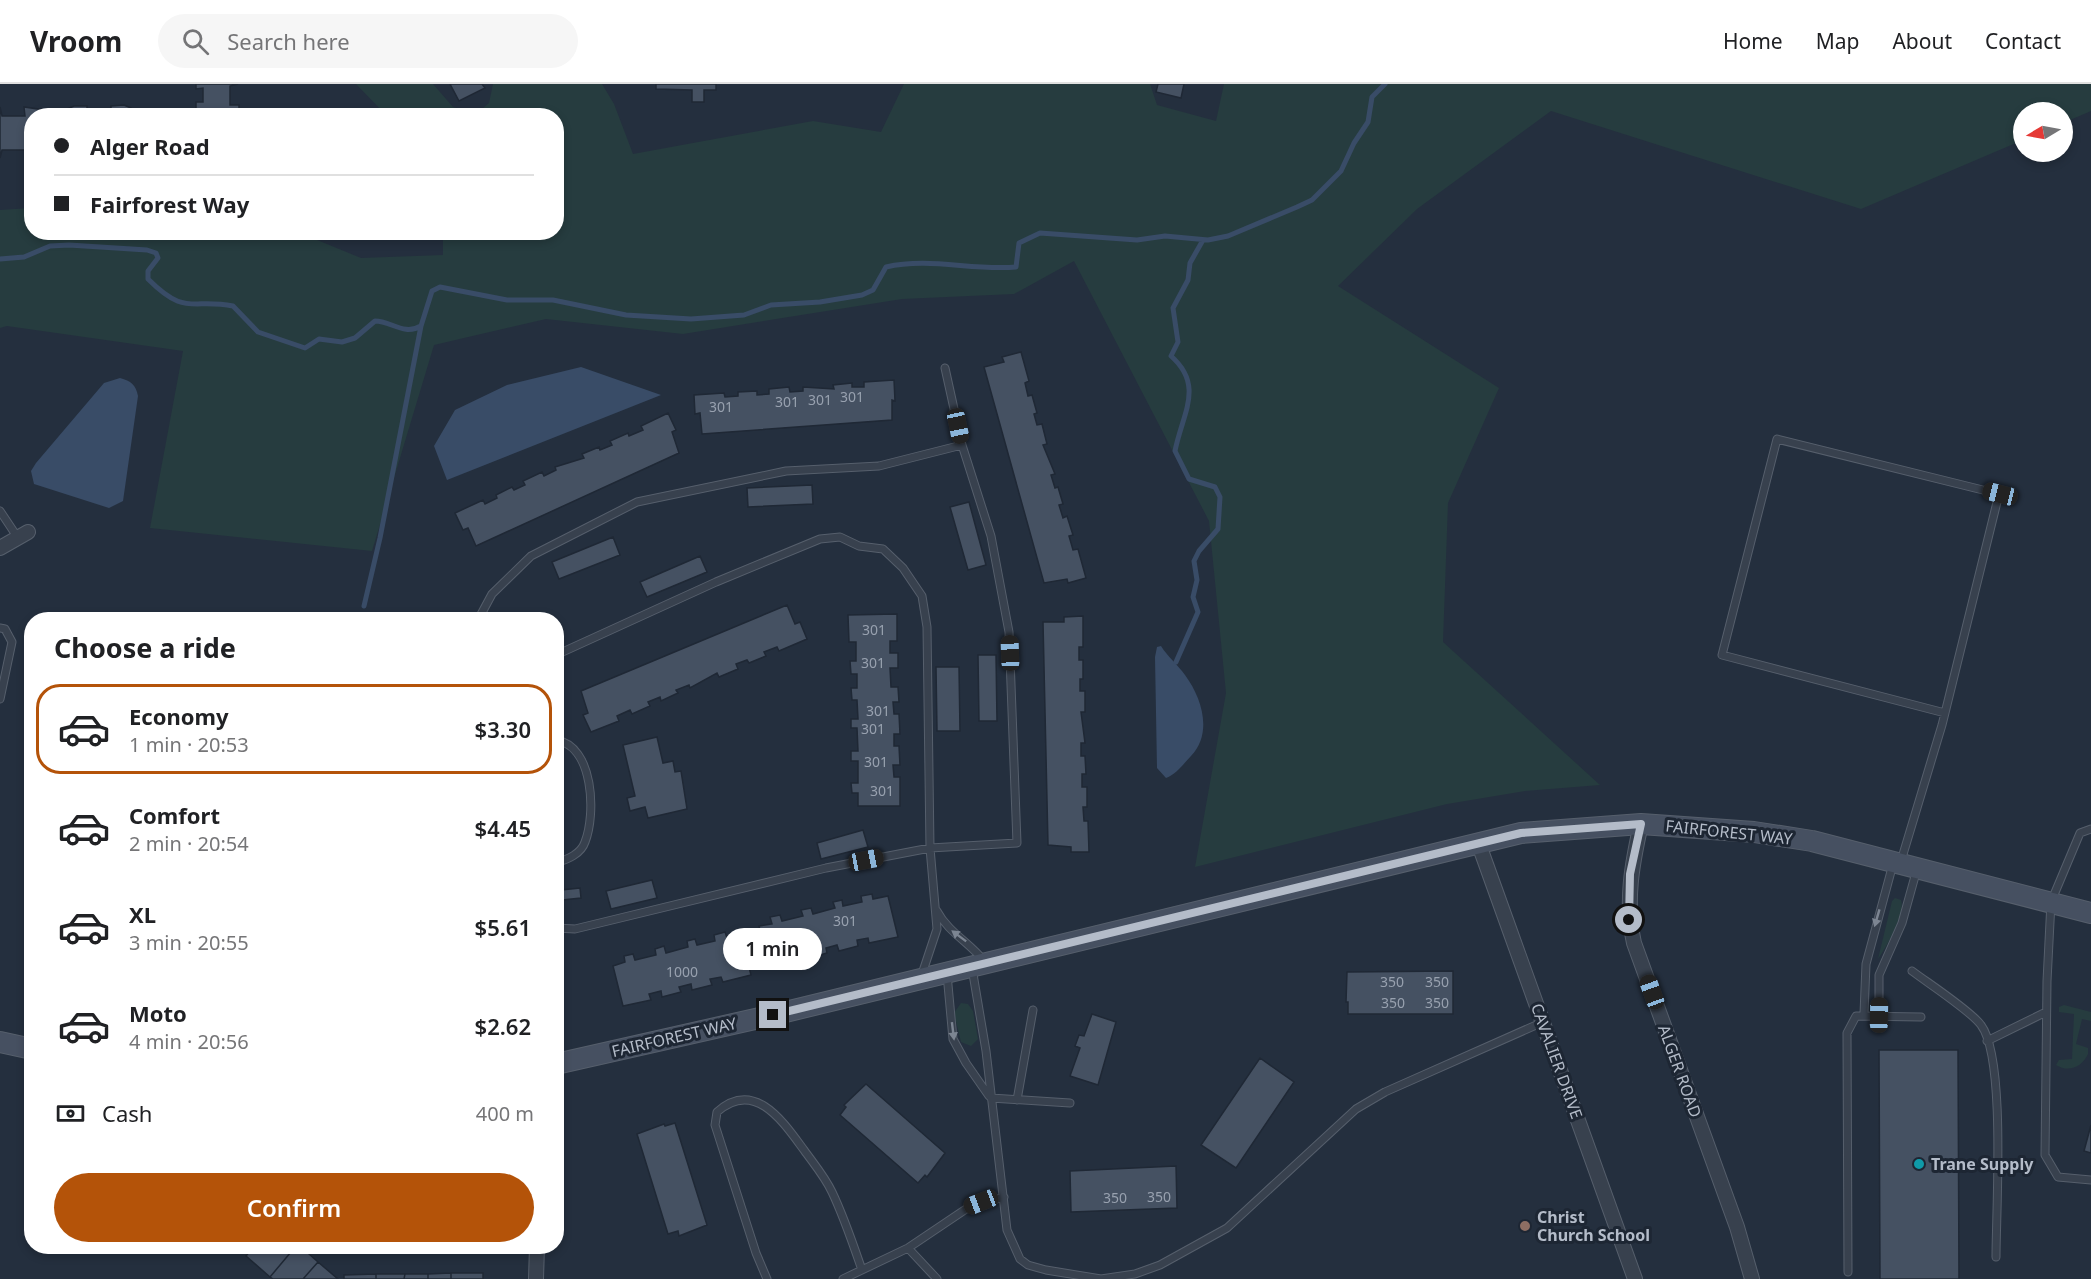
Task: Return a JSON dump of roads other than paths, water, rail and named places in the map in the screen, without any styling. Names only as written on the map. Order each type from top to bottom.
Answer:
[{"type":"main road","name":"FAIRFOREST WAY","points":[[564,1062],[979,965],[1521,833],[1641,824],[1754,832],[1812,841],[2091,912]]},
{"type":"main road","points":[[0,1042],[24,1047]]},
{"type":"street","points":[[0,548],[23,535]]},
{"type":"street","name":"ALGER ROAD","points":[[1641,824],[1630,874],[1629,920],[1634,943],[1737,1227],[1752,1279]]},
{"type":"street","name":"CAVALIER DRIVE","points":[[1478,842],[1635,1279]]},
{"type":"street","points":[[536,1279],[537,1254]]},
{"type":"lane","points":[[564,928],[575,929],[826,868],[930,848],[1017,843],[1009,632],[991,536],[962,445],[945,368]]},
{"type":"lane","points":[[1864,1014],[1866,964],[1904,864],[1945,713],[2000,494],[1777,439],[1722,655],[1945,713]]},
{"type":"lane","points":[[482,612],[492,594],[531,556],[637,502],[786,471],[879,466],[962,445]]},
{"type":"lane","points":[[0,511],[23,535]]},
{"type":"lane","points":[[564,651],[716,582],[820,539],[840,537],[860,546],[883,549],[903,568],[922,596],[927,627],[930,848],[937,928],[920,979]]},
{"type":"lane","points":[[0,628],[5,629],[12,642],[0,699]]},
{"type":"lane","points":[[564,745],[578,753],[588,778],[591,804],[585,843],[573,857],[564,860]]},
{"type":"lane","points":[[2091,829],[2080,833],[2052,902],[2046,1012],[2045,1155],[2058,1177],[2091,1180]]},
{"type":"lane","points":[[1879,1015],[1879,975],[1902,923],[1904,864]]},
{"type":"lane","points":[[935,906],[943,922],[970,944],[979,965],[991,1098],[1007,1230],[1016,1254],[1028,1265],[1101,1279],[1135,1274],[1160,1265],[1227,1228],[1356,1109],[1385,1092],[1543,1022]]},
{"type":"lane","points":[[1912,971],[1981,1025],[1992,1051],[1997,1086],[1996,1257]]},
{"type":"lane","points":[[947,972],[953,1039],[966,1063],[991,1098]]},
{"type":"lane","points":[[1017,1100],[1033,1010]]},
{"type":"lane","points":[[1987,1041],[2046,1012]]},
{"type":"lane","points":[[1848,1272],[1848,1033],[1856,1016],[1864,1014],[1922,1017]]},
{"type":"lane","points":[[991,1098],[1070,1103]]},
{"type":"lane","points":[[767,1279],[715,1125],[717,1112],[738,1102],[762,1104],[784,1123],[832,1190],[862,1270]]},
{"type":"lane","points":[[843,1279],[908,1248],[969,1207],[1004,1197]]},
{"type":"lane","points":[[908,1248],[937,1279]]},
{"type":"water","points":[[581,367],[661,395],[447,480],[434,446],[455,410],[507,385]]},
{"type":"water","points":[[120,378],[132,384],[138,396],[123,501],[109,508],[34,484],[31,471],[36,463],[104,383]]},
{"type":"water","points":[[1161,646],[1191,684],[1203,716],[1202,737],[1198,747],[1180,768],[1166,778],[1157,768],[1155,657],[1157,647]]},
{"type":"waterway","points":[[0,259],[24,257],[50,246],[147,250],[156,253],[158,258],[148,271],[148,279],[171,298],[189,304],[233,306],[258,332],[305,348],[319,339],[342,342],[355,338],[375,321],[403,329],[415,329],[421,326],[432,291],[440,287],[507,300],[553,300],[626,315],[691,319],[744,315],[771,305],[820,302],[862,295],[873,290],[886,267],[902,264],[1016,267],[1019,243],[1040,233],[1137,240],[1165,236],[1208,240],[1228,236],[1312,200],[1341,171],[1354,143],[1368,122],[1372,97],[1385,84]]},
{"type":"waterway","points":[[1176,662],[1198,612],[1193,597],[1197,580],[1194,561],[1199,551],[1218,529],[1220,497],[1215,487],[1189,479],[1175,451],[1186,413],[1189,389],[1187,378],[1171,356],[1178,342],[1173,308],[1188,280],[1190,263],[1203,240]]},
{"type":"waterway","points":[[364,606],[380,538],[421,326]]},
{"type":"place","name":"Trane Supply","points":[[1919,1164]]},
{"type":"place","name":"Christ Church School","points":[[1525,1226]]}]
